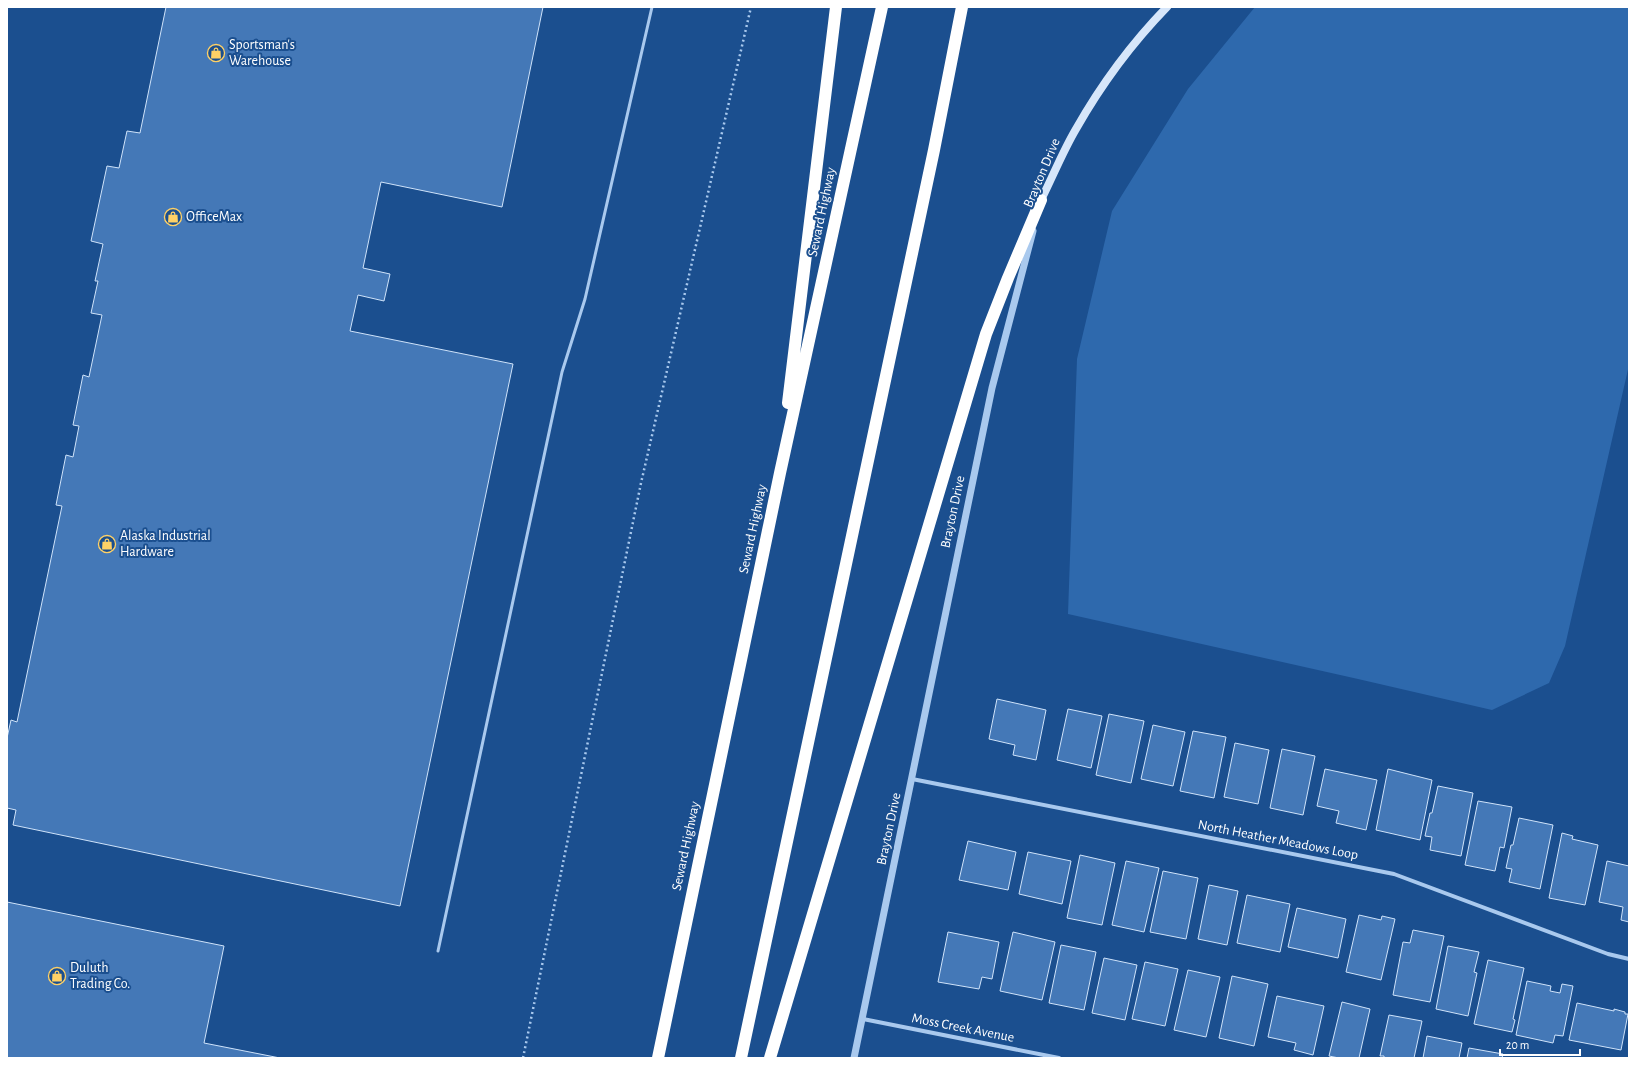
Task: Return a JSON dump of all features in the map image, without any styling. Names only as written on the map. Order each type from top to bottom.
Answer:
[{"type":"highway","points":[[780,473],[836,7]]},
{"type":"highway","name":"Seward Highway","points":[[658,1058],[780,473],[882,7]]},
{"type":"highway","points":[[741,1058],[934,150],[962,7]]},
{"type":"highway","points":[[770,1058],[986,334],[1041,200]]},
{"type":"main road","name":"Brayton Drive","points":[[1041,200],[1075,129],[1100,90],[1129,51],[1167,7]]},
{"type":"street","name":"Brayton Drive","points":[[854,1058],[992,388],[1041,200]]},
{"type":"street","name":"North Heather Meadows Loop","points":[[912,779],[1394,874],[1608,954],[1629,959]]},
{"type":"street","name":"Moss Creek Avenue","points":[[863,1019],[1059,1058]]},
{"type":"lane","points":[[438,951],[562,372],[584,299],[652,7]]},
{"type":"path","points":[[523,1058],[641,483],[751,7]]},
{"type":"shaded area","points":[[1255,7],[1629,7],[1629,365],[1565,646],[1549,683],[1492,710],[1068,614],[1077,359],[1112,211],[1188,89]]},
{"type":"building","points":[[166,7],[543,7],[502,207],[381,182],[363,268],[390,274],[384,301],[358,295],[350,331],[513,364],[400,906],[13,825],[16,810],[7,808],[7,738],[11,720],[17,722],[62,506],[56,505],[66,455],[73,457],[79,426],[73,425],[83,375],[89,377],[102,315],[91,313],[98,281],[95,281],[103,244],[91,241],[107,166],[119,168],[127,131],[140,133]]},
{"type":"building","points":[[997,699],[1046,710],[1036,760],[1013,755],[1015,745],[989,739]]},
{"type":"building","points":[[1068,709],[1102,716],[1091,768],[1057,760]]},
{"type":"building","points":[[1109,714],[1144,721],[1131,783],[1096,775]]},
{"type":"building","points":[[1153,725],[1185,732],[1173,786],[1141,779]]},
{"type":"building","points":[[1193,731],[1226,737],[1214,798],[1180,791]]},
{"type":"building","points":[[1235,743],[1269,750],[1258,804],[1224,797]]},
{"type":"building","points":[[1282,749],[1315,756],[1303,815],[1270,808]]},
{"type":"building","points":[[1325,769],[1377,780],[1366,830],[1336,823],[1339,811],[1317,806]]},
{"type":"building","points":[[1388,769],[1432,780],[1420,840],[1376,830]]},
{"type":"building","points":[[1438,786],[1473,793],[1461,856],[1430,850],[1432,837],[1425,836]]},
{"type":"building","points":[[1478,801],[1512,807],[1504,848],[1500,847],[1495,871],[1465,865]]},
{"type":"building","points":[[1519,818],[1553,825],[1540,889],[1509,882],[1512,869],[1506,868]]},
{"type":"building","points":[[1562,833],[1573,836],[1572,839],[1598,845],[1585,905],[1549,898]]},
{"type":"building","points":[[968,841],[1016,852],[1008,890],[959,880]]},
{"type":"building","points":[[1028,852],[1071,861],[1062,904],[1019,894]]},
{"type":"building","points":[[1080,855],[1115,863],[1102,925],[1067,918]]},
{"type":"building","points":[[1126,861],[1159,868],[1144,932],[1112,925]]},
{"type":"building","points":[[1607,861],[1629,866],[1629,922],[1621,920],[1623,907],[1599,902]]},
{"type":"building","points":[[1163,871],[1198,878],[1186,939],[1150,932]]},
{"type":"building","points":[[1209,885],[1238,891],[1227,945],[1198,939]]},
{"type":"building","points":[[1247,895],[1290,904],[1280,952],[1237,943]]},
{"type":"building","points":[[7,902],[224,946],[204,1043],[280,1058],[7,1058]]},
{"type":"building","points":[[1297,908],[1346,919],[1338,958],[1288,947]]},
{"type":"building","points":[[1359,915],[1381,920],[1382,916],[1395,919],[1381,980],[1346,972]]},
{"type":"building","points":[[1413,930],[1444,936],[1430,1002],[1393,995],[1403,942],[1410,943]]},
{"type":"building","points":[[948,932],[999,942],[992,979],[982,977],[979,989],[938,982]]},
{"type":"building","points":[[1013,932],[1055,942],[1042,1000],[1000,991]]},
{"type":"building","points":[[1061,945],[1096,952],[1084,1010],[1049,1003]]},
{"type":"building","points":[[1448,946],[1479,952],[1474,972],[1477,973],[1468,1016],[1436,1009]]},
{"type":"building","points":[[1104,958],[1137,965],[1125,1020],[1092,1013]]},
{"type":"building","points":[[1488,960],[1524,968],[1513,1019],[1515,1020],[1512,1032],[1474,1024]]},
{"type":"building","points":[[1145,962],[1178,969],[1165,1026],[1132,1019]]},
{"type":"building","points":[[1188,970],[1220,977],[1206,1037],[1174,1030]]},
{"type":"building","points":[[1232,976],[1268,984],[1254,1046],[1219,1038]]},
{"type":"building","points":[[1527,981],[1551,986],[1550,991],[1560,993],[1562,984],[1573,986],[1563,1036],[1555,1035],[1553,1043],[1516,1035]]},
{"type":"building","points":[[1277,996],[1324,1006],[1313,1055],[1294,1050],[1296,1043],[1268,1037]]},
{"type":"building","points":[[1342,1002],[1370,1009],[1359,1058],[1339,1058],[1329,1056]]},
{"type":"building","points":[[1577,1003],[1614,1011],[1614,1009],[1628,1014],[1621,1050],[1569,1040]]},
{"type":"building","points":[[1389,1015],[1422,1021],[1414,1058],[1384,1058],[1384,1056],[1380,1056]]},
{"type":"building","points":[[1427,1036],[1462,1043],[1459,1058],[1423,1058]]},
{"type":"building","points":[[1469,1048],[1503,1054],[1502,1058],[1467,1058]]},
{"type":"place","name":"Sportsman's Warehouse","points":[[216,53]]},
{"type":"place","name":"OfficeMax","points":[[173,217]]},
{"type":"place","name":"Alaska Industrial Hardware","points":[[107,544]]},
{"type":"place","name":"Duluth Trading Co.","points":[[57,976]]}]
